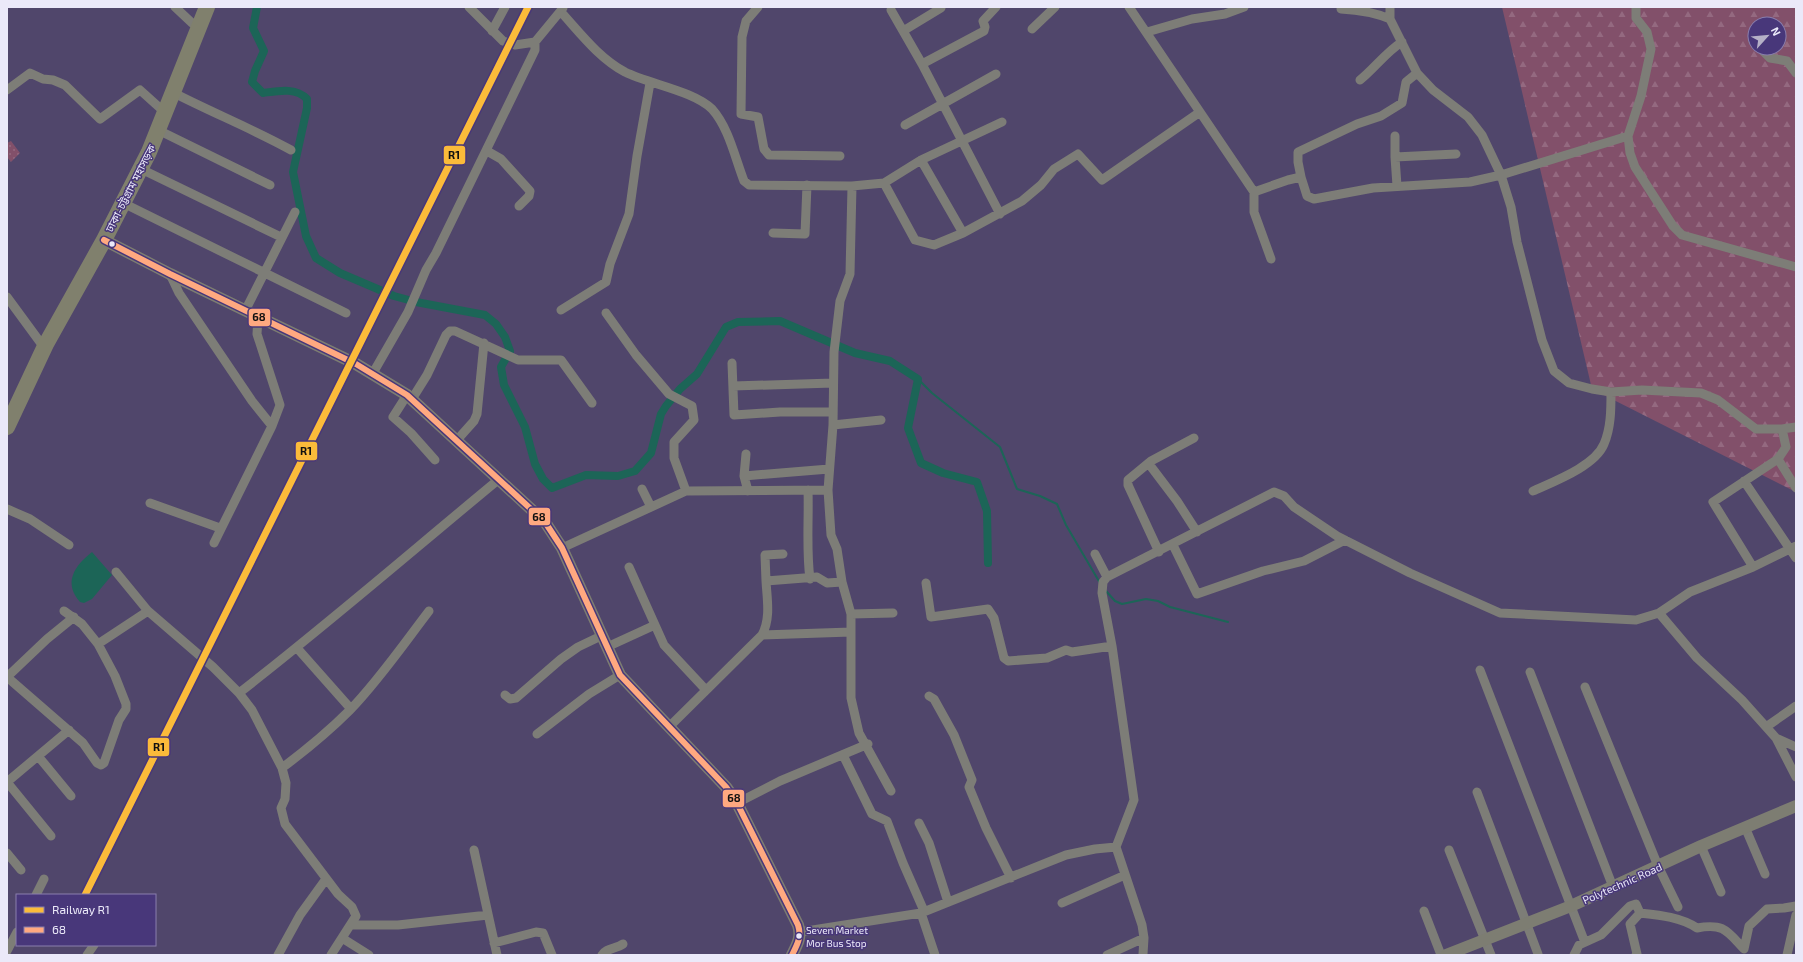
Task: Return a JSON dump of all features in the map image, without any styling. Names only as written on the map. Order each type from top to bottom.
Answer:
[{"type":"highway","name":"ঢাকা-চট্টগ্রাম মহাসড়ক","points":[[7,427],[46,344],[104,240],[140,169],[174,93],[200,13]]},
{"type":"highway","name":"ঢাকা-চট্টগ্রাম মহাসড়ক","points":[[7,407],[144,147],[200,13]]},
{"type":"street","points":[[175,7],[200,13]]},
{"type":"street","points":[[469,7],[503,41],[515,45],[535,42]]},
{"type":"street","points":[[492,31],[505,7]]},
{"type":"street","points":[[758,7],[746,21],[742,37],[741,114],[758,117],[764,149],[769,155],[840,156]]},
{"type":"street","points":[[922,64],[984,31],[985,27],[983,21],[996,7]]},
{"type":"street","points":[[1032,29],[1055,7]]},
{"type":"street","points":[[1129,7],[1254,192],[1254,212],[1271,259]]},
{"type":"street","points":[[1147,32],[1192,20],[1224,14],[1244,7]]},
{"type":"street","points":[[1390,7],[1390,20],[1418,73],[1433,90],[1468,117],[1482,135],[1501,175],[1509,200],[1517,242],[1542,340],[1554,371],[1569,383],[1611,392],[1642,390],[1701,393],[1718,400],[1756,429],[1782,429],[1796,427]]},
{"type":"street","points":[[1636,7],[1636,18],[1647,32],[1651,49],[1641,96],[1628,136],[1630,153],[1635,167],[1673,226],[1682,235],[1730,247],[1780,264],[1796,267]]},
{"type":"street","points":[[903,31],[941,8]]},
{"type":"street","points":[[1342,9],[1357,9],[1377,13],[1390,20]]},
{"type":"street","points":[[373,373],[408,312],[414,296],[487,151],[535,50],[535,42],[562,10],[603,58],[625,72],[650,83],[693,97],[710,108],[720,120],[744,181],[749,185],[852,186],[884,183],[922,160],[1002,122]]},
{"type":"street","points":[[891,10],[922,64],[1000,214]]},
{"type":"street","points":[[1360,80],[1375,67],[1391,49],[1402,42]]},
{"type":"street","points":[[1768,56],[1770,58],[1787,61],[1796,73]]},
{"type":"street","points":[[7,90],[30,73],[43,79],[53,80],[64,85],[100,119],[140,90],[160,108]]},
{"type":"street","points":[[1418,73],[1406,82],[1402,103],[1381,116],[1357,124],[1298,152],[1301,177],[1307,196],[1314,199],[1349,191],[1397,186],[1470,182],[1501,175],[1628,136]]},
{"type":"street","points":[[905,125],[996,74]]},
{"type":"street","points":[[561,310],[606,282],[610,264],[629,214],[637,156],[650,83]]},
{"type":"street","points":[[174,93],[208,110],[255,130],[291,150]]},
{"type":"street","points":[[884,183],[915,240],[934,246],[963,233],[1022,201],[1041,185],[1054,168],[1078,154],[1102,180],[1200,112]]},
{"type":"street","points":[[158,130],[270,185]]},
{"type":"street","points":[[1395,136],[1397,186]]},
{"type":"street","points":[[487,151],[501,159],[530,191],[529,196],[519,206]]},
{"type":"street","points":[[1395,157],[1456,154]]},
{"type":"street","points":[[922,160],[963,233]]},
{"type":"street","points":[[140,169],[281,238]]},
{"type":"street","points":[[1254,192],[1301,177]]},
{"type":"street","points":[[773,233],[805,234],[807,185]]},
{"type":"street","points":[[852,186],[850,274],[840,301],[834,352],[828,490],[831,535],[837,549],[842,582],[851,614],[851,698],[859,732],[868,744],[891,791]]},
{"type":"street","points":[[123,203],[346,313]]},
{"type":"street","points":[[245,311],[294,212]]},
{"type":"street","points":[[104,240],[170,274],[373,373],[410,397],[545,522],[562,548],[620,675],[670,726],[726,787],[737,803],[800,932],[799,940],[792,955]]},
{"type":"street","points":[[170,274],[179,293],[252,401],[272,426]]},
{"type":"street","points":[[7,297],[40,342]]},
{"type":"street","points":[[606,313],[636,355],[673,397],[692,406],[694,420],[674,442],[674,458],[686,491]]},
{"type":"street","points":[[214,543],[220,528],[272,426],[280,406],[257,334],[258,317]]},
{"type":"street","points":[[435,460],[426,449],[393,417],[427,375],[446,335],[450,331],[455,331],[518,360],[560,360],[592,403]]},
{"type":"street","points":[[457,440],[474,422],[477,414],[484,344]]},
{"type":"street","points":[[732,363],[734,415],[780,412],[832,412]]},
{"type":"street","points":[[733,386],[833,383]]},
{"type":"street","points":[[1533,491],[1591,462],[1600,452],[1605,443],[1610,420],[1611,392]]},
{"type":"street","points":[[832,424],[881,420]]},
{"type":"street","points":[[1753,567],[1713,502],[1778,459],[1786,447],[1782,429]]},
{"type":"street","points":[[1159,552],[1128,485],[1128,480],[1151,461],[1194,438]]},
{"type":"street","points":[[746,454],[744,476],[748,491]]},
{"type":"street","points":[[1778,459],[1796,488]]},
{"type":"street","points":[[1148,464],[1177,501],[1198,532]]},
{"type":"street","points":[[744,476],[829,470]]},
{"type":"street","points":[[239,693],[297,648],[498,480]]},
{"type":"street","points":[[1744,481],[1793,547],[1796,558]]},
{"type":"street","points":[[642,489],[652,507]]},
{"type":"street","points":[[808,490],[809,533],[807,555],[810,579]]},
{"type":"street","points":[[562,548],[686,491],[828,490]]},
{"type":"street","points":[[1105,580],[1274,492],[1280,494],[1294,507],[1345,540],[1410,573],[1500,613],[1636,620],[1659,613],[1690,592],[1753,567],[1793,547]]},
{"type":"street","points":[[150,502],[220,528]]},
{"type":"street","points":[[7,509],[30,519],[68,545]]},
{"type":"street","points":[[1173,545],[1197,594],[1263,571],[1304,561],[1345,540]]},
{"type":"street","points":[[670,726],[762,635],[767,626],[768,617],[765,554],[783,554]]},
{"type":"street","points":[[1095,554],[1105,580],[1102,593],[1112,646],[1134,800],[1116,847],[1142,925],[1144,938],[1143,954]]},
{"type":"street","points":[[629,568],[664,645],[706,690]]},
{"type":"street","points":[[116,572],[148,611],[184,641],[239,693],[252,710],[282,768],[286,783],[285,799],[282,808],[285,824],[338,894],[352,907],[356,916],[331,955]]},
{"type":"street","points":[[766,581],[810,579],[817,577],[827,583],[842,582]]},
{"type":"street","points":[[926,583],[931,617],[988,609],[994,618],[1004,658],[1008,661],[1047,658],[1066,650],[1072,652],[1112,646]]},
{"type":"street","points":[[64,611],[74,617],[98,644],[115,676],[126,704],[126,709],[119,720],[104,763],[101,765],[97,764],[83,743],[7,677],[47,638],[74,617]]},
{"type":"street","points":[[98,644],[148,611]]},
{"type":"street","points":[[282,768],[304,752],[351,709],[429,612]]},
{"type":"street","points":[[851,614],[893,613]]},
{"type":"street","points":[[1659,613],[1696,658],[1742,700],[1776,738],[1796,776]]},
{"type":"street","points":[[606,647],[655,625]]},
{"type":"street","points":[[762,635],[851,632]]},
{"type":"street","points":[[505,695],[510,698],[516,698],[561,659],[578,647],[601,636]]},
{"type":"street","points":[[297,648],[351,709]]},
{"type":"street","points":[[1480,670],[1584,940]]},
{"type":"street","points":[[1530,672],[1613,887]]},
{"type":"street","points":[[537,734],[589,694],[620,675]]},
{"type":"street","points":[[1585,687],[1658,866],[1678,907]]},
{"type":"street","points":[[929,696],[934,699],[954,735],[972,780],[969,787],[986,828],[1011,878]]},
{"type":"street","points":[[1766,727],[1796,706]]},
{"type":"street","points":[[51,836],[7,782],[69,730]]},
{"type":"street","points":[[1776,738],[1796,747]]},
{"type":"street","points":[[737,803],[780,781],[868,744]]},
{"type":"street","points":[[843,755],[872,814],[887,821],[922,912],[935,955]]},
{"type":"street","points":[[38,756],[71,796]]},
{"type":"street","points":[[1477,792],[1538,954]]},
{"type":"street","name":"Polytechnic Road","points":[[1446,955],[1571,906],[1701,846],[1796,806]]},
{"type":"street","points":[[919,823],[929,843],[948,902]]},
{"type":"street","points":[[1745,827],[1765,874]]},
{"type":"street","points":[[1701,846],[1721,892]]},
{"type":"street","points":[[800,932],[922,912],[1066,855],[1095,849],[1116,847]]},
{"type":"street","points":[[474,850],[497,955]]},
{"type":"street","points":[[1449,850],[1491,955]]},
{"type":"street","points":[[7,853],[21,870]]},
{"type":"street","points":[[1062,903],[1085,891],[1125,875]]},
{"type":"street","points":[[36,894],[44,879]]},
{"type":"street","points":[[278,955],[300,915],[326,879]]},
{"type":"street","points":[[1574,955],[1579,945],[1601,935],[1630,906],[1636,904],[1640,913]]},
{"type":"street","points":[[1747,948],[1749,926],[1767,909],[1796,906]]},
{"type":"street","points":[[1424,911],[1440,955]]},
{"type":"street","points":[[1640,913],[1661,915],[1690,923],[1697,928],[1712,926],[1724,928],[1747,948]]},
{"type":"street","points":[[1636,955],[1630,924],[1640,913]]},
{"type":"street","points":[[351,925],[398,925],[488,914]]},
{"type":"street","points":[[1787,955],[1796,915]]},
{"type":"street","points":[[494,943],[536,932],[543,933],[552,955]]},
{"type":"street","points":[[7,951],[16,934]]},
{"type":"street","points":[[342,938],[369,955]]},
{"type":"street","points":[[1107,955],[1144,938]]},
{"type":"street","points":[[602,955],[605,950],[619,947],[623,944]]},
{"type":"street","points":[[87,955],[93,946]]},
{"type":"green space","points":[[1502,7],[1796,7],[1796,492],[1592,389]]},
{"type":"green space","points":[[11,141],[20,153],[11,162],[7,157],[7,143]]},
{"type":"shaded area","points":[[92,552],[112,575],[92,599],[84,603],[80,602],[72,588],[73,575],[80,563]]},
{"type":"waterway","points":[[257,7],[253,28],[264,51],[252,82],[263,93],[292,91],[303,95],[307,99],[307,108],[293,172],[306,236],[316,258],[340,273],[394,296],[416,302],[485,315],[496,324],[505,337],[510,351],[501,367],[504,385],[525,427],[535,464],[543,479],[552,488],[586,475],[618,476],[635,471],[651,453],[661,414],[666,406],[680,389],[697,374],[726,327],[738,322],[780,321],[855,353],[890,361],[918,379],[908,428],[921,463],[943,473],[977,482],[987,511],[988,563]]},
{"type":"waterway","points":[[918,379],[932,393],[1000,447],[1017,489],[1040,496],[1057,504],[1066,525],[1100,583]]},
{"type":"waterway","points":[[1106,591],[1115,601],[1122,604],[1146,599],[1158,601],[1170,607],[1228,622]]},
{"type":"rail line","name":"R1","points":[[85,894],[528,7]]},
{"type":"transit line","name":"68","points":[[104,240],[170,274],[356,364],[407,395],[545,522],[562,548],[620,675],[726,787],[737,803],[798,925],[799,937],[792,955]]},
{"type":"place","name":"Seven Market Mor Bus Stop","points":[[799,936]]}]
